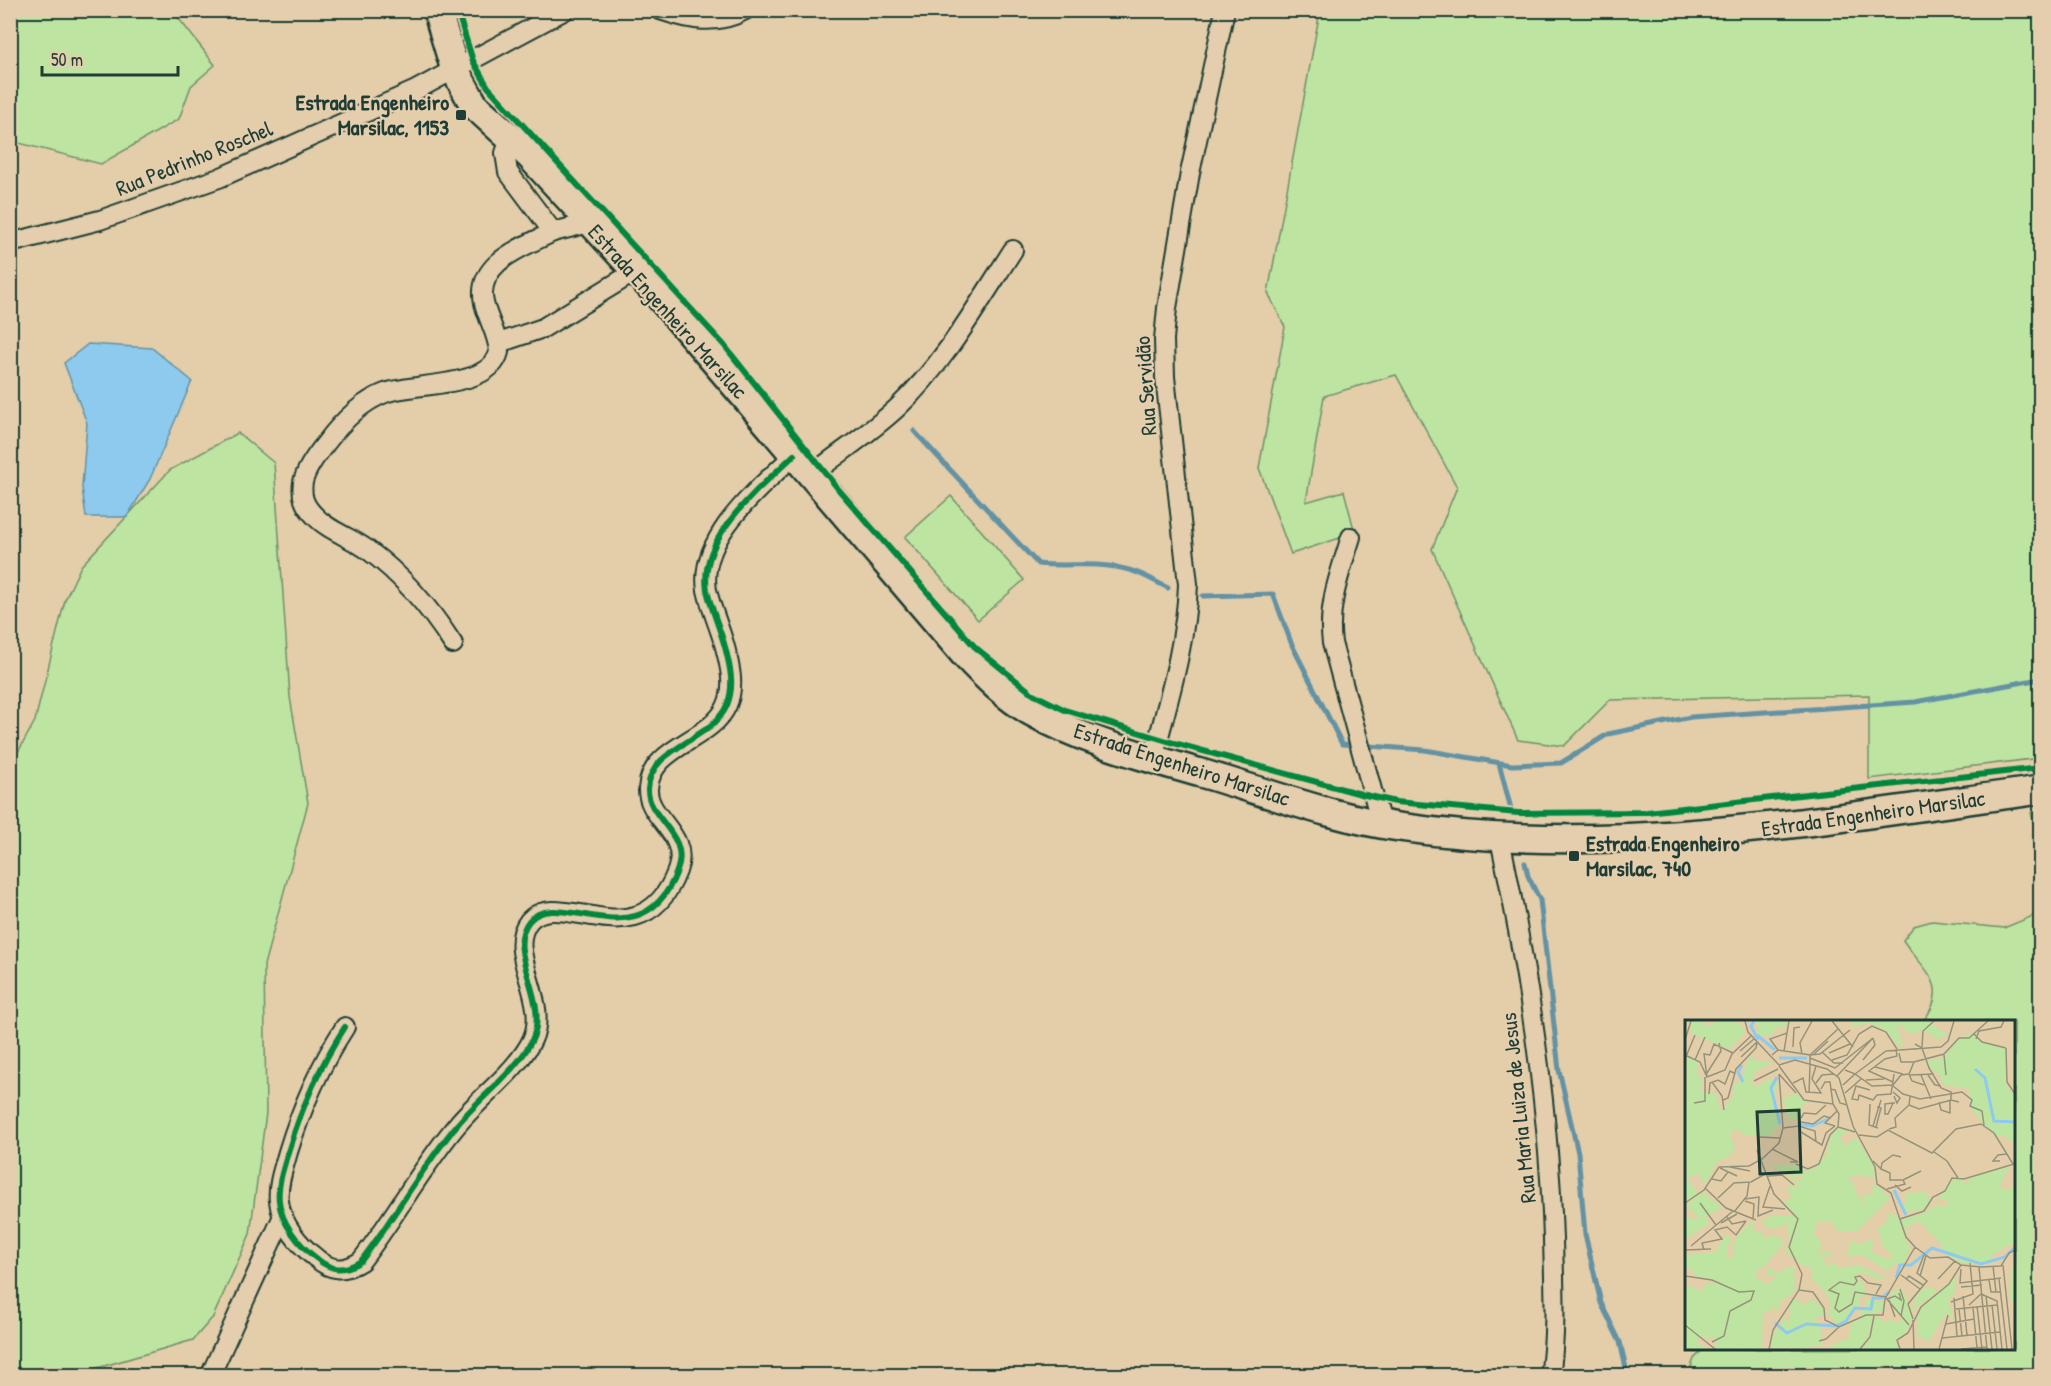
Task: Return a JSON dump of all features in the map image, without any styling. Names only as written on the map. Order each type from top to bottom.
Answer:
[{"type":"main road","name":"Estrada Engenheiro Marsilac","points":[[437,10],[455,70],[474,105],[511,137],[636,272],[794,454],[810,476],[995,686],[1030,711],[1082,734],[1153,759],[1381,823],[1500,839],[1561,840],[1721,833],[2040,790]]},
{"type":"street","name":"Rua Pedrinho Roschel","points":[[11,242],[100,220],[186,191],[370,112],[455,70],[565,10]]},
{"type":"street","points":[[660,10],[687,19],[711,21],[734,17],[745,10]]},
{"type":"street","name":"Rua Servidão","points":[[1153,759],[1178,664],[1187,614],[1188,584],[1165,377],[1167,308],[1190,173],[1225,10]]},
{"type":"street","points":[[511,137],[505,153],[508,172],[553,232]]},
{"type":"street","points":[[453,644],[435,616],[403,580],[367,549],[315,517],[305,505],[302,492],[304,478],[318,453],[340,425],[366,403],[399,388],[468,379],[482,374],[498,360],[498,343],[484,303],[488,275],[496,263],[553,232],[589,223]]},
{"type":"street","points":[[810,476],[885,418],[923,381],[1013,250]]},
{"type":"street","points":[[498,343],[543,327],[636,272]]},
{"type":"street","points":[[345,1027],[313,1081],[296,1127],[278,1199],[283,1216],[293,1234],[325,1265],[345,1269],[361,1261],[456,1125],[523,1055],[532,1039],[537,1025],[537,1003],[525,964],[521,938],[528,923],[536,915],[555,912],[604,919],[637,916],[657,902],[669,887],[677,871],[680,858],[678,844],[650,799],[648,789],[653,772],[664,758],[710,728],[727,706],[731,689],[726,651],[707,590],[710,558],[734,516],[794,454]]},
{"type":"street","points":[[1351,537],[1330,606],[1330,624],[1332,643],[1381,823]]},
{"type":"street","name":"Rua Maria Luiza de Jesus","points":[[1500,839],[1528,976],[1551,1188],[1555,1313],[1550,1376]]},
{"type":"street","points":[[210,1376],[283,1216]]},
{"type":"green space","points":[[11,10],[173,11],[215,65],[191,86],[179,119],[101,164],[11,141]]},
{"type":"green space","points":[[1320,11],[2040,11],[2040,758],[1869,779],[1869,695],[1610,700],[1564,746],[1518,740],[1432,549],[1457,487],[1396,375],[1324,396],[1306,502],[1344,491],[1355,533],[1291,554],[1259,468],[1285,327],[1268,293]]},
{"type":"green space","points":[[238,433],[274,463],[290,697],[308,803],[264,965],[266,1113],[250,1234],[213,1317],[193,1340],[94,1369],[91,1375],[11,1376],[10,983],[13,971],[11,765],[35,721],[65,600],[81,566],[170,470]]},
{"type":"green space","points":[[951,496],[1024,580],[978,620],[905,537]]},
{"type":"green space","points":[[2040,810],[2040,834],[2036,831],[2031,813]]},
{"type":"green space","points":[[2040,913],[2040,1375],[1688,1375],[1694,1359],[1702,1350],[2015,1350],[2015,1020],[1924,1020],[1935,997],[1935,987],[1925,969],[1903,940],[1914,926],[1932,921],[2004,928]]},
{"type":"water","points":[[88,344],[152,348],[192,381],[150,479],[127,517],[86,517],[82,487],[87,423],[64,363]]},
{"type":"waterway","points":[[914,431],[1038,564],[1118,567],[1139,573],[1168,588]]},
{"type":"waterway","points":[[1203,596],[1273,594],[1292,645],[1342,744],[1425,750],[1512,765],[1561,763],[1608,734],[1691,717],[1915,702],[2040,679]]},
{"type":"waterway","points":[[1499,763],[1511,809]]},
{"type":"waterway","points":[[1525,863],[1528,876],[1540,900],[1559,1070],[1578,1153],[1585,1234],[1601,1303],[1620,1342],[1626,1368],[1623,1376]]},
{"type":"cycle path","points":[[457,10],[473,61],[488,87],[724,345],[839,490],[975,647],[1033,694],[1065,710],[1174,743],[1396,802],[1518,813],[1647,812],[2040,768]]},
{"type":"cycle path","points":[[345,1027],[319,1072],[305,1103],[288,1152],[279,1189],[280,1209],[297,1240],[310,1253],[332,1268],[349,1267],[361,1261],[444,1141],[526,1051],[536,1025],[536,1009],[522,947],[523,933],[529,921],[543,912],[560,911],[623,918],[643,913],[662,898],[677,871],[680,858],[674,837],[650,800],[648,789],[651,775],[670,753],[709,727],[719,717],[727,705],[731,691],[727,654],[707,590],[707,570],[712,551],[734,515],[794,455]]},
{"type":"place","name":"Estrada Engenheiro Marsilac, 1153","points":[[461,115]]},
{"type":"place","name":"Estrada Engenheiro Marsilac, 740","points":[[1574,856]]}]
